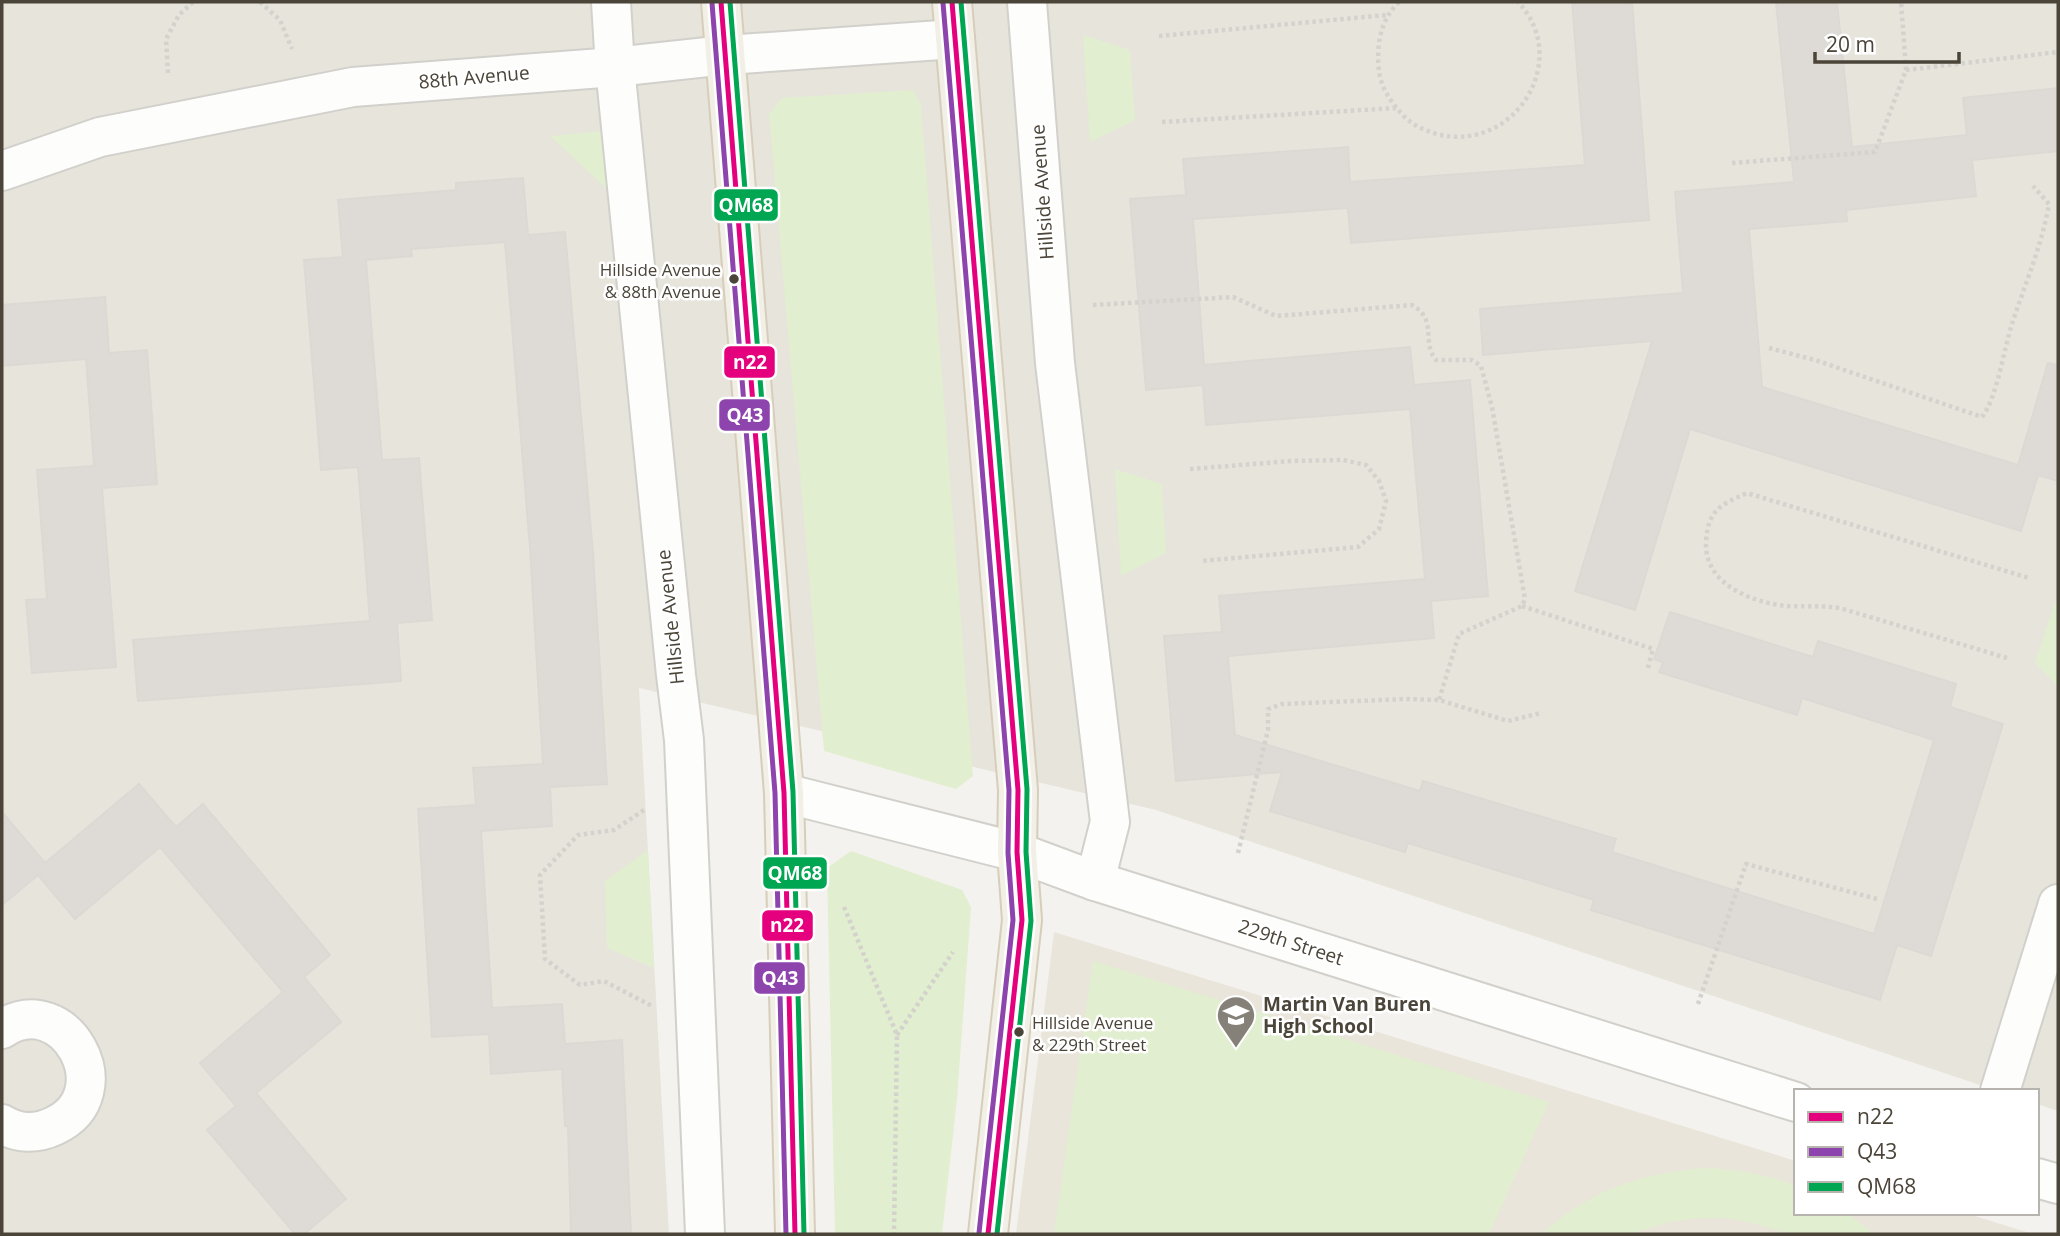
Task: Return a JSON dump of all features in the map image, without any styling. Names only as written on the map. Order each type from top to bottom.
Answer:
[{"type":"main road","points":[[721,2],[784,793],[795,1234]]},
{"type":"main road","points":[[952,2],[1018,790],[1017,852],[1022,920],[988,1234]]},
{"type":"street","name":"Hillside Avenue","points":[[611,2],[615,67],[684,740],[705,1234]]},
{"type":"street","name":"Hillside Avenue","points":[[1027,2],[1055,363],[1110,822],[1095,881]]},
{"type":"street","name":"88th Avenue","points":[[2,171],[100,137],[353,87],[615,67],[726,55],[955,39]]},
{"type":"street","name":"229th Street","points":[[784,793],[1017,852],[1095,881],[1794,1101]]},
{"type":"street","points":[[2001,1089],[2058,904]]},
{"type":"street","points":[[2,1029],[9,1024],[27,1020],[47,1023],[64,1031],[76,1045],[84,1061],[86,1078],[83,1096],[74,1111],[61,1123],[44,1130],[26,1132],[10,1129],[2,1124]]},
{"type":"street","points":[[2039,1179],[2058,1184]]},
{"type":"path","points":[[168,73],[166,39],[179,15],[194,2]]},
{"type":"path","points":[[260,2],[280,20],[292,49]]},
{"type":"path","points":[[1399,2],[1382,28],[1377,53],[1380,78],[1390,101],[1406,118],[1425,131],[1447,137],[1470,136],[1492,130],[1512,117],[1527,100],[1536,79],[1540,56],[1536,33],[1526,10],[1518,2]]},
{"type":"path","points":[[1732,163],[1875,152],[1906,70],[1901,2]]},
{"type":"path","points":[[1158,36],[1388,15]]},
{"type":"path","points":[[1906,70],[2058,52]]},
{"type":"path","points":[[1162,122],[1397,108]]},
{"type":"path","points":[[1769,348],[1815,360],[1982,417],[2008,347],[2011,328],[2045,229],[2049,204],[2033,186]]},
{"type":"path","points":[[1091,306],[1233,297],[1276,316],[1412,305],[1421,310],[1427,319],[1431,354],[1436,360],[1472,360],[1481,366],[1495,420],[1525,599],[1522,606]]},
{"type":"path","points":[[1190,470],[1291,461],[1343,460],[1366,466],[1379,481],[1386,502],[1379,529],[1358,547],[1200,561]]},
{"type":"path","points":[[2007,658],[1840,608],[1818,604],[1787,606],[1738,593],[1711,571],[1706,551],[1707,528],[1719,506],[1747,493],[2029,578]]},
{"type":"path","points":[[1439,701],[1459,634],[1522,606],[1653,649],[1647,671]]},
{"type":"path","points":[[1238,853],[1268,730],[1268,709],[1282,704],[1406,699],[1439,701],[1508,721],[1541,713]]},
{"type":"path","points":[[647,807],[614,830],[578,835],[540,875],[545,959],[580,985],[604,981],[658,1009]]},
{"type":"path","points":[[1698,1004],[1746,864],[1877,899]]},
{"type":"path","points":[[844,907],[897,1035],[894,1234]]},
{"type":"path","points":[[897,1035],[953,952]]},
{"type":"shaded area","points":[[2,2],[2058,2],[2058,1111],[2039,1105],[2039,1089],[1992,1089],[1156,810],[639,688],[669,1234],[2,1234]]},
{"type":"shaded area","name":"Martin Van Buren High School","points":[[1054,932],[1794,1160],[1794,1215],[1971,1215],[2033,1234],[1016,1234]]},
{"type":"green space","points":[[1083,35],[1130,50],[1135,120],[1090,142]]},
{"type":"green space","points":[[913,90],[921,105],[973,776],[956,789],[824,751],[769,114],[782,98]]},
{"type":"green space","points":[[604,131],[609,191],[550,136]]},
{"type":"green space","points":[[1115,469],[1162,484],[1166,553],[1121,576]]},
{"type":"green space","points":[[2058,601],[2058,686],[2035,663],[2055,602]]},
{"type":"green space","points":[[648,850],[654,968],[607,948],[605,881]]},
{"type":"green space","points":[[851,851],[962,890],[971,907],[957,1099],[942,1234],[835,1234],[827,868]]},
{"type":"green space","name":"Martin Van Buren High School","points":[[1093,961],[1549,1102],[1489,1234],[1054,1234]]},
{"type":"green space","points":[[1682,1170],[1728,1170],[1774,1178],[1794,1185],[1794,1215],[1850,1215],[1874,1234],[1788,1234],[1750,1222],[1700,1218],[1669,1222],[1631,1234],[1542,1234],[1578,1206],[1598,1195],[1638,1179]]},
{"type":"building","points":[[1572,2],[1632,2],[1649,220],[1351,243],[1348,208],[1193,219],[1204,365],[1410,347],[1414,385],[1470,380],[1488,596],[1431,601],[1434,638],[1228,656],[1235,735],[1420,791],[1423,781],[1616,839],[1612,852],[1874,934],[1934,740],[1802,698],[1797,715],[1659,672],[1663,662],[1654,659],[1670,612],[1813,657],[1818,641],[1956,684],[1950,707],[2003,724],[1931,956],[1897,945],[1880,1000],[1591,910],[1594,900],[1408,843],[1405,852],[1270,811],[1282,772],[1176,781],[1164,636],[1222,632],[1219,596],[1425,579],[1410,409],[1206,425],[1203,385],[1146,390],[1130,199],[1186,195],[1183,159],[1348,147],[1350,182],[1585,165]]},
{"type":"building","points":[[1776,2],[1837,2],[1852,147],[1967,135],[1963,98],[2058,88],[2058,151],[1972,160],[1976,196],[1846,210],[1847,221],[1749,229],[1762,387],[2018,465],[2048,363],[2058,365],[2058,481],[2038,475],[2021,531],[1690,429],[1635,610],[1575,591],[1652,341],[1483,355],[1480,309],[1683,293],[1675,192],[1794,182]]},
{"type":"building","points":[[523,178],[528,235],[565,232],[593,553],[607,784],[550,787],[552,826],[481,831],[492,1008],[562,1004],[565,1044],[622,1040],[631,1234],[571,1234],[568,1126],[565,1126],[562,1069],[491,1074],[489,1034],[432,1037],[418,809],[476,805],[473,768],[543,764],[530,548],[505,242],[411,249],[412,256],[366,260],[382,460],[419,458],[432,620],[397,623],[401,681],[138,701],[133,640],[370,621],[358,467],[321,470],[304,260],[343,257],[338,200],[456,190],[456,183]]},
{"type":"building","points":[[105,297],[109,353],[147,350],[157,484],[102,488],[116,667],[32,673],[26,600],[47,599],[37,470],[94,466],[86,359],[2,366],[2,305]]},
{"type":"building","points":[[139,784],[176,827],[203,804],[330,955],[304,977],[341,1022],[256,1093],[346,1199],[304,1234],[295,1234],[207,1130],[236,1106],[200,1063],[283,992],[160,847],[75,919],[38,875],[2,905],[2,812],[45,863]]},
{"type":"transit line","name":"n22","points":[[721,2],[784,793],[795,1234]]},
{"type":"transit line","name":"QM68","points":[[730,2],[793,792],[804,1234]]},
{"type":"transit line","name":"n22","points":[[952,2],[1018,790],[1017,852],[1022,920],[988,1234]]},
{"type":"transit line","name":"QM68","points":[[961,2],[1027,789],[1026,852],[1031,921],[997,1234]]},
{"type":"transit line","name":"Q43","points":[[712,3],[775,793],[786,1234]]},
{"type":"transit line","name":"Q43","points":[[943,3],[1009,790],[1008,853],[1013,920],[979,1233]]},
{"type":"place","name":"Hillside Avenue & 88th Avenue","points":[[734,279]]},
{"type":"place","name":"Hillside Avenue & 229th Street","points":[[1019,1032]]},
{"type":"place","name":"Martin Van Buren High School","points":[[1236,1049]]}]
